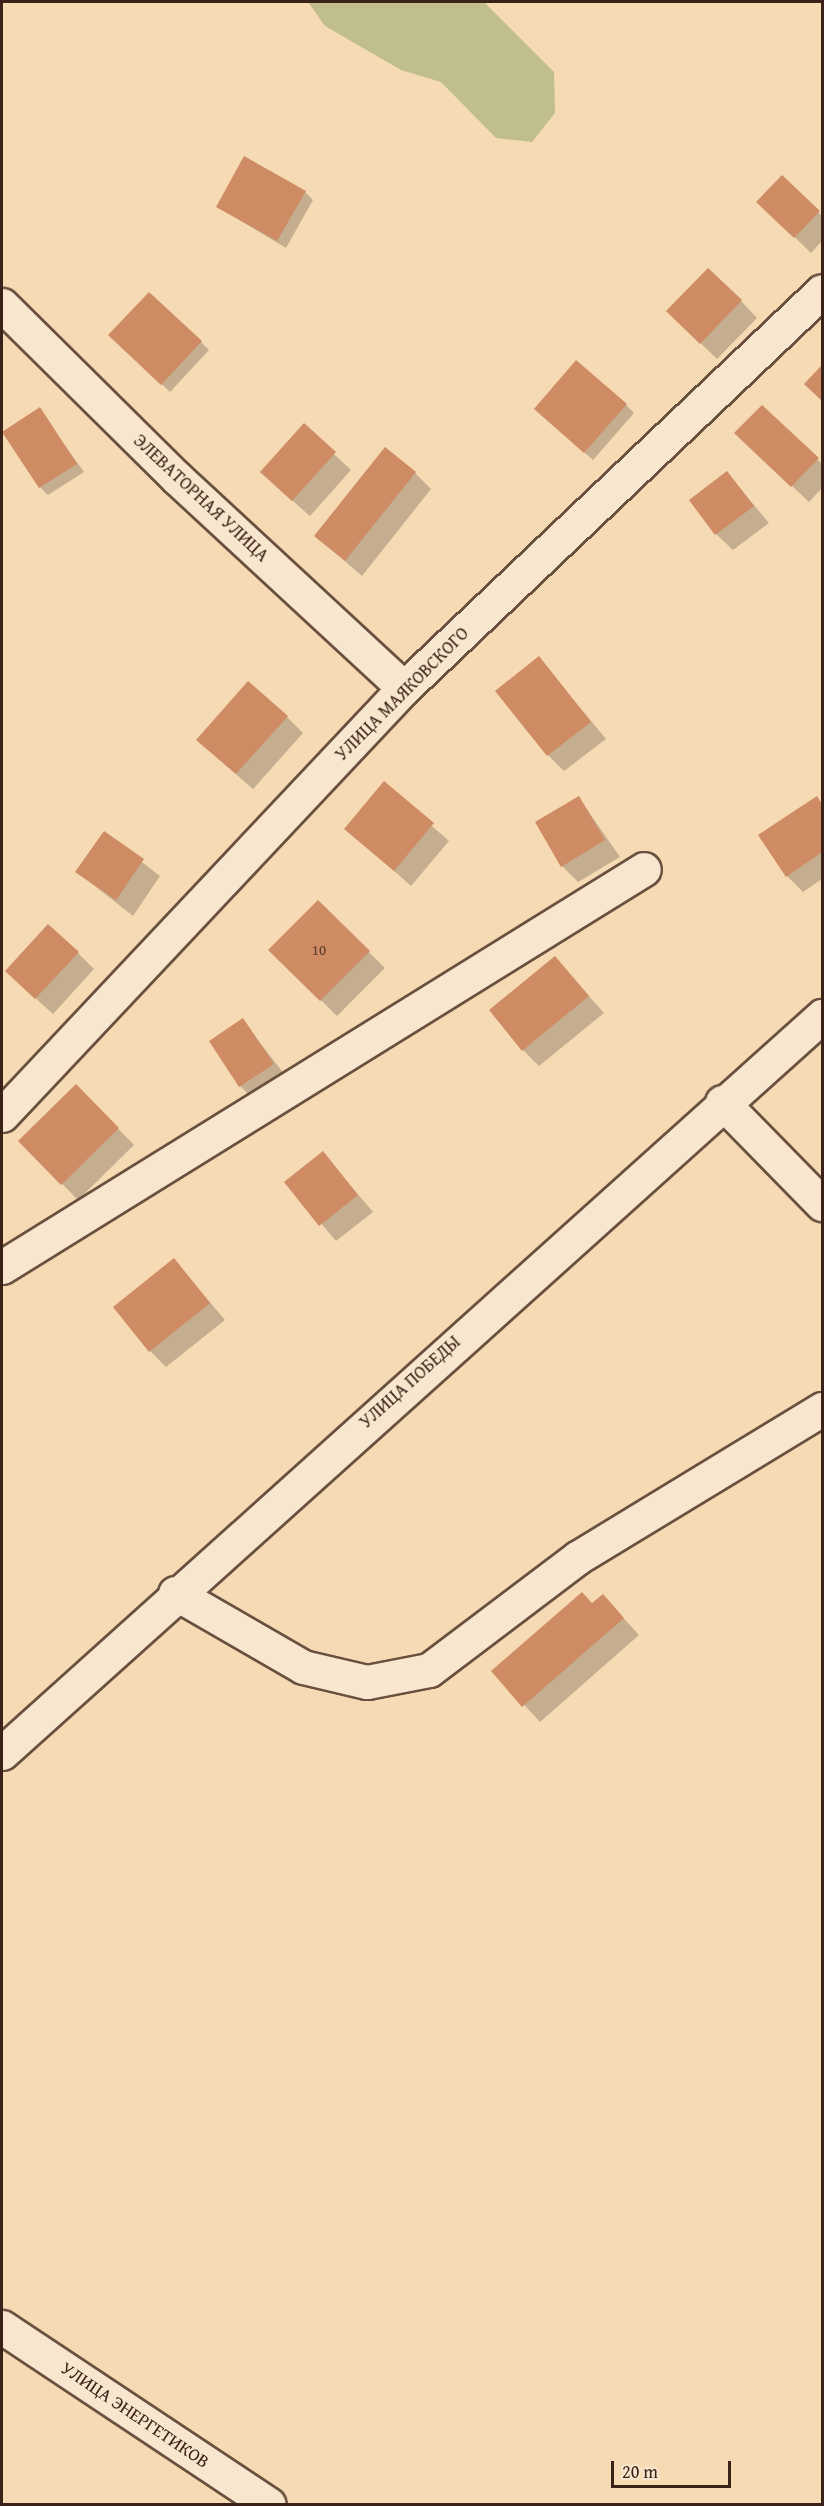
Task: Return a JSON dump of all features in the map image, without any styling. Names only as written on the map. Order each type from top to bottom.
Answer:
[{"type":"street","name":"УЛИЦА МАЯКОВСКОГО","points":[[2,1115],[404,688],[822,291]]},
{"type":"street","name":"ЭЛЕВАТОРНАЯ УЛИЦА","points":[[2,305],[177,478],[404,688]]},
{"type":"street","points":[[2,1267],[644,869]]},
{"type":"street","name":"УЛИЦА ПОБЕДЫ","points":[[2,1753],[175,1593],[722,1102],[822,1016]]},
{"type":"street","points":[[722,1102],[822,1204]]},
{"type":"street","points":[[175,1593],[303,1667],[367,1682],[429,1670],[577,1558],[822,1408]]},
{"type":"street","name":"УЛИЦА ЭНЕРГЕТИКОВ","points":[[2,2327],[268,2505]]},
{"type":"shaded area","points":[[308,2],[484,2],[554,72],[555,113],[532,142],[496,138],[441,82],[401,70],[325,26]]},
{"type":"building","points":[[244,156],[306,191],[277,241],[216,207]]},
{"type":"building","points":[[782,175],[820,211],[794,238],[756,202]]},
{"type":"building","points":[[708,268],[742,300],[700,344],[666,311]]},
{"type":"building","points":[[149,292],[202,341],[161,385],[108,335]]},
{"type":"building","points":[[576,360],[627,404],[584,453],[534,409]]},
{"type":"building","points":[[822,365],[822,401],[804,384]]},
{"type":"building","points":[[762,405],[819,458],[791,487],[734,433]]},
{"type":"building","points":[[40,407],[77,464],[39,488],[2,432]]},
{"type":"building","points":[[304,423],[336,452],[292,501],[260,472]]},
{"type":"building","points":[[385,447],[416,472],[345,561],[314,536]]},
{"type":"building","points":[[727,471],[754,506],[715,535],[689,500]]},
{"type":"building","points":[[539,656],[591,722],[547,756],[495,691]]},
{"type":"building","points":[[248,681],[288,716],[236,774],[196,740]]},
{"type":"building","points":[[384,781],[434,823],[394,871],[344,829]]},
{"type":"building","points":[[579,796],[605,840],[561,867],[535,822]]},
{"type":"building","points":[[817,796],[822,804],[822,852],[786,877],[758,835]]},
{"type":"building","points":[[104,831],[144,859],[116,900],[75,872]]},
{"type":"building","points":[[318,900],[370,951],[320,1001],[268,950]]},
{"type":"building","points":[[48,924],[79,952],[35,999],[5,971]]},
{"type":"building","points":[[555,956],[589,996],[522,1051],[489,1010]]},
{"type":"building","points":[[243,1018],[274,1064],[239,1087],[209,1041]]},
{"type":"building","points":[[76,1084],[119,1128],[61,1185],[18,1141]]},
{"type":"building","points":[[323,1151],[358,1195],[319,1226],[284,1182]]},
{"type":"building","points":[[174,1258],[210,1303],[149,1352],[113,1307]]},
{"type":"building","points":[[582,1592],[592,1603],[603,1594],[624,1618],[522,1707],[491,1671]]}]
